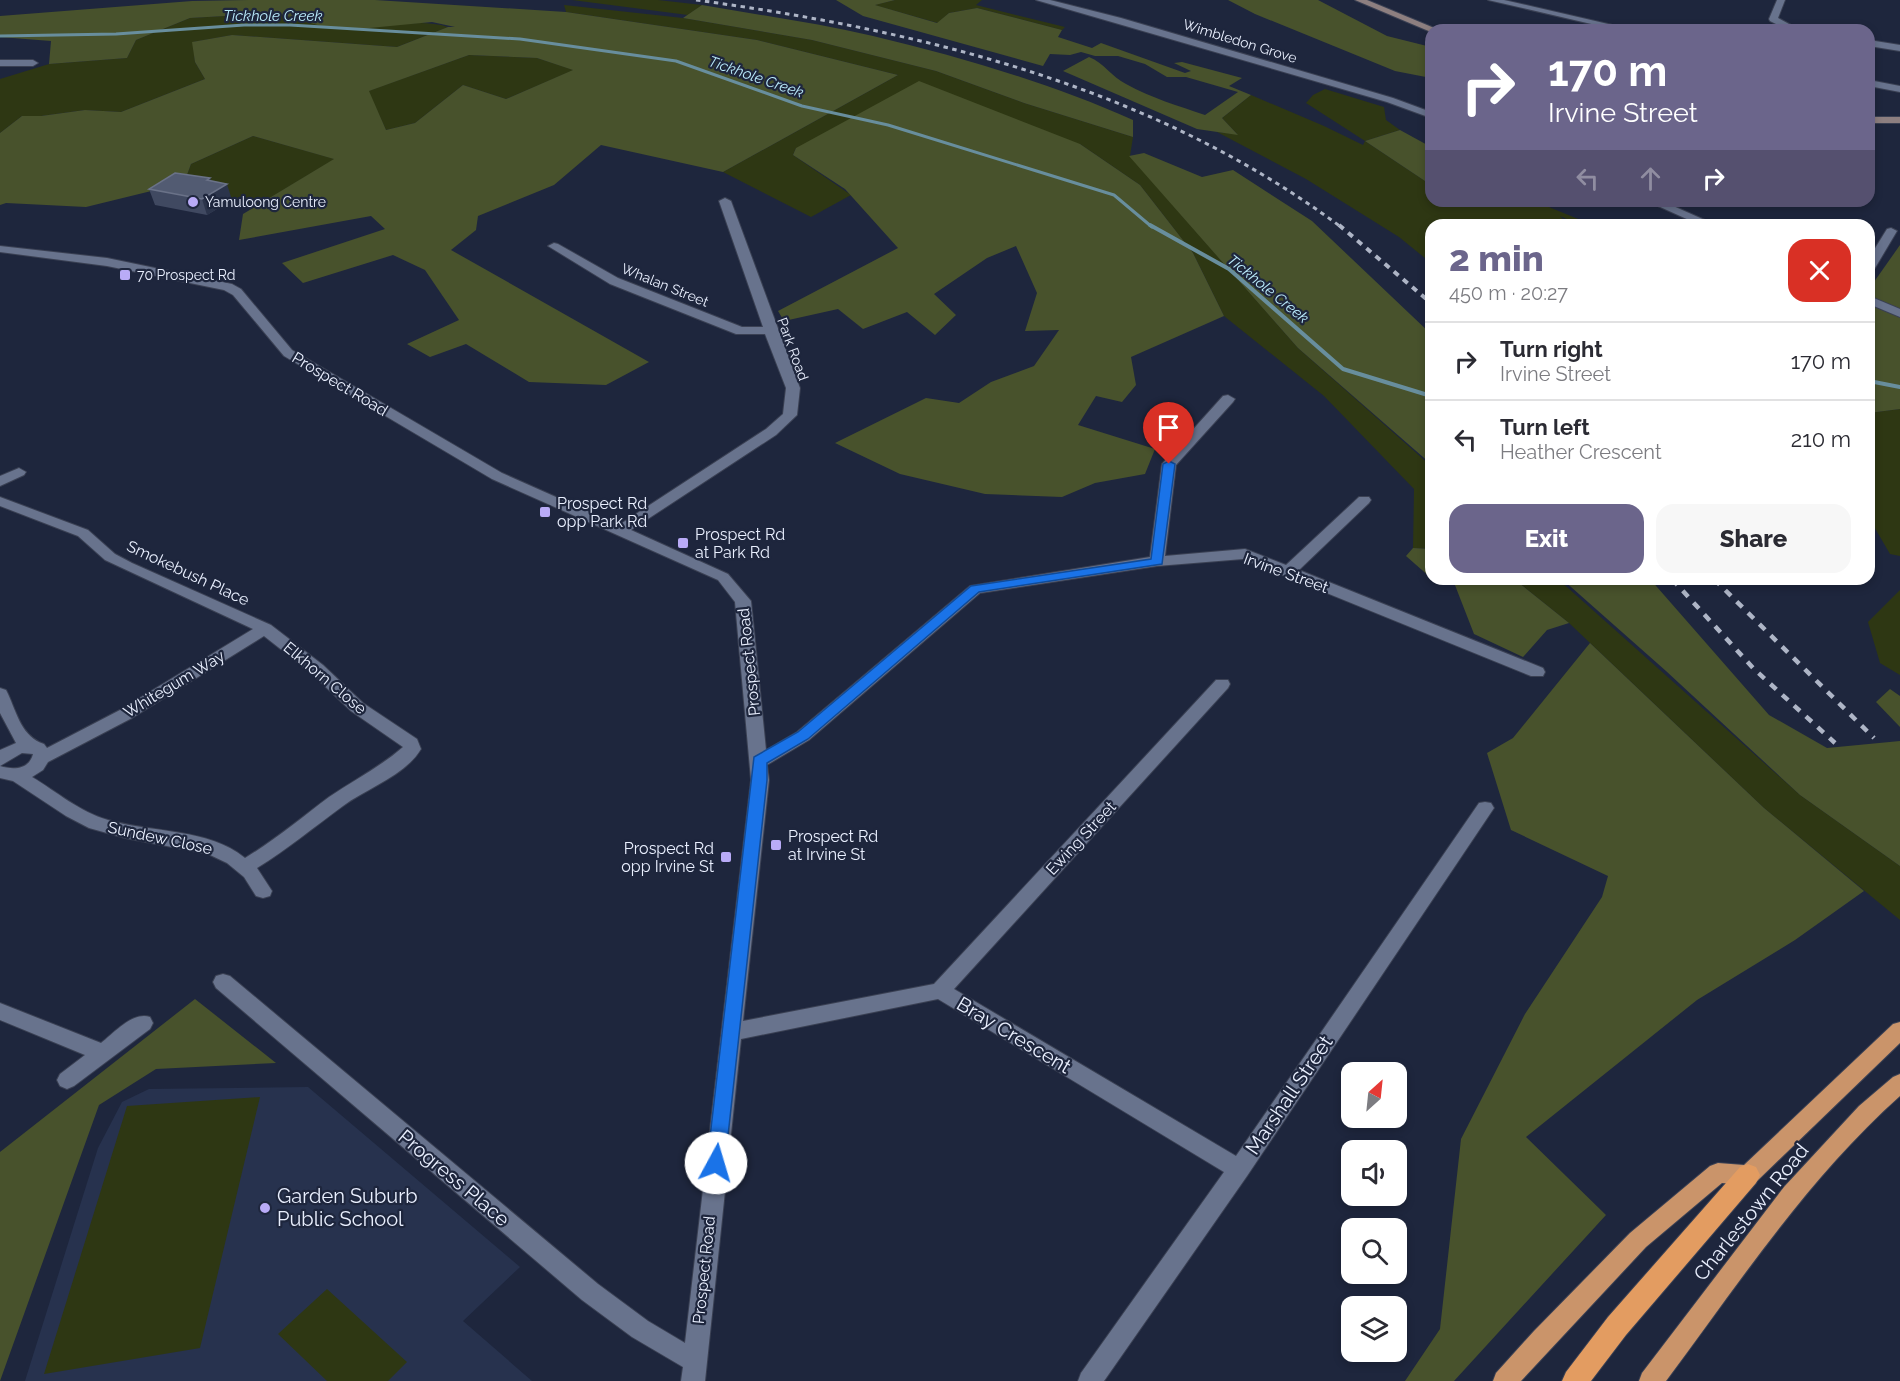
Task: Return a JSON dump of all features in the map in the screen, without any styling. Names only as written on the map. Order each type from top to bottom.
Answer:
[{"type":"highway","name":"Charlestown Road","points":[[1748,1175],[1900,1030]]},
{"type":"highway","name":"Charlestown Road","points":[[1651,1381],[1792,1194],[1868,1112],[1900,1083]]},
{"type":"highway","points":[[1505,1381],[1542,1339],[1646,1233],[1718,1173],[1748,1175]]},
{"type":"highway","points":[[1575,1381],[1617,1326],[1748,1175]]},
{"type":"main road","points":[[1359,0],[1425,26]]},
{"type":"main road","points":[[1875,120],[1900,120]]},
{"type":"street","name":"Wimbledon Grove","points":[[1040,0],[1100,15],[1390,100],[1425,113]]},
{"type":"street","points":[[1492,0],[1602,24]]},
{"type":"street","points":[[1780,24],[1773,19],[1781,0]]},
{"type":"street","points":[[1875,44],[1900,48]]},
{"type":"street","points":[[0,63],[33,63]]},
{"type":"street","points":[[1875,83],[1900,89]]},
{"type":"street","name":"Park Road","points":[[620,531],[771,432],[790,415],[793,388],[725,201]]},
{"type":"street","points":[[1667,207],[1696,219]]},
{"type":"street","points":[[1875,258],[1891,231]]},
{"type":"street","name":"Whalan Street","points":[[554,246],[614,281],[740,331],[770,330]]},
{"type":"street","name":"Prospect Road","points":[[0,249],[107,262],[228,287],[237,292],[288,353],[497,476],[723,577],[743,601],[760,780],[693,1371]]},
{"type":"street","points":[[1875,303],[1900,313]]},
{"type":"street","points":[[1157,561],[1169,464],[1228,399]]},
{"type":"street","points":[[0,482],[19,472]]},
{"type":"street","points":[[1288,572],[1364,500]]},
{"type":"street","name":"Smokebush Place","points":[[0,501],[83,532],[110,557],[265,629]]},
{"type":"street","name":"Irvine Street","points":[[759,761],[803,736],[975,589],[1157,561],[1245,554],[1537,672]]},
{"type":"street","name":"Whitegum Way","points":[[21,760],[80,737],[126,714],[265,629]]},
{"type":"street","name":"Elkhorn Close","points":[[246,866],[284,843],[337,801],[393,766],[412,749],[411,743],[406,738],[357,707],[316,669],[265,629]]},
{"type":"street","name":"Ewing Street","points":[[940,991],[1222,684]]},
{"type":"street","points":[[0,694],[14,723],[11,737],[21,760]]},
{"type":"street","name":"Sundew Close","points":[[21,760],[44,792],[63,807],[102,826],[142,836],[209,846],[227,853],[256,876],[263,891]]},
{"type":"street","name":"Marshall Street","points":[[1090,1381],[1239,1169],[1485,808]]},
{"type":"street","name":"Progress Place","points":[[223,982],[590,1292],[693,1371]]},
{"type":"street","name":"Bray Crescent","points":[[732,1032],[940,991],[1239,1169]]},
{"type":"street","points":[[0,1011],[103,1053]]},
{"type":"street","points":[[67,1080],[143,1023]]},
{"type":"shaded area","name":"Garden Suburb Public School","points":[[308,1087],[520,1267],[463,1321],[532,1381],[25,1381],[98,1148],[122,1102],[149,1089]]},
{"type":"green space","points":[[375,0],[566,12],[757,40],[898,75],[723,172],[601,145],[554,185],[478,216],[476,230],[451,250],[649,362],[606,385],[529,382],[466,344],[430,357],[407,344],[459,320],[425,270],[393,255],[303,283],[282,263],[385,229],[371,216],[239,240],[243,214],[334,159],[253,136],[191,164],[184,183],[86,207],[6,203],[0,205],[0,133],[22,116],[41,116],[85,110],[121,112],[205,79],[195,62],[192,42],[232,35],[397,47],[448,27],[455,27],[432,22],[359,29],[324,27],[277,13],[190,18],[136,40],[127,58],[49,64],[51,41],[0,37],[0,16],[192,1]],"holes":[[[469,55],[537,58],[573,70],[506,99],[463,85],[415,123],[386,130],[369,91]]]},
{"type":"green space","points":[[572,0],[658,0],[702,5],[688,15]]},
{"type":"green space","points":[[836,0],[895,0],[875,5],[937,23],[949,13],[977,8],[1062,30],[1058,37],[1092,48],[1101,43],[1185,73],[1191,71],[1174,63],[1182,62],[1242,78],[1229,86],[1251,95],[1222,118],[1238,135],[1197,129],[1063,71],[1089,57],[1121,81],[1136,89],[1205,115],[1238,92],[1186,77],[1167,77],[1145,64],[1118,56],[1095,56],[1081,52],[1070,55],[1050,54],[1043,66],[863,16]]},
{"type":"green space","points":[[895,0],[982,0],[976,5],[1065,27],[1062,30],[977,8],[949,13],[938,23],[874,5]]},
{"type":"green space","points":[[1228,0],[1318,0],[1387,36],[1425,46],[1425,77],[1395,71],[1255,14]]},
{"type":"green space","points":[[564,5],[683,18],[812,40],[936,71],[1024,103],[1133,137],[1130,156],[1298,348],[1425,461],[1425,549],[1413,548],[1414,489],[1324,396],[1224,316],[1193,253],[1140,185],[1080,144],[796,148],[793,155],[851,195],[811,217],[723,172],[898,75],[757,40],[566,12]]},
{"type":"green space","points":[[702,5],[873,36],[1005,72],[1070,94],[1133,120],[1133,137],[1024,103],[936,71],[812,40],[683,18]]},
{"type":"green space","points":[[277,13],[338,28],[415,23],[448,27],[397,47],[232,35],[193,42],[195,62],[205,79],[121,112],[85,110],[41,116],[22,116],[0,133],[0,79],[49,64],[127,58],[136,40],[190,18]]},
{"type":"green space","points":[[469,55],[537,58],[574,70],[506,99],[463,85],[415,123],[386,130],[368,91]]},
{"type":"green space","points":[[919,81],[1080,144],[1140,185],[1193,253],[1224,316],[1131,357],[1136,385],[1122,402],[1096,396],[1078,425],[1155,449],[1145,474],[1095,483],[1062,497],[985,494],[900,474],[835,443],[926,398],[959,403],[991,382],[1034,366],[1059,330],[1025,331],[1037,293],[1016,246],[987,258],[934,294],[956,315],[935,335],[907,312],[863,329],[838,309],[784,321],[778,311],[898,248],[845,189],[793,155],[796,148]]},
{"type":"green space","points":[[1325,89],[1384,107],[1386,120],[1400,130],[1365,141],[1306,103],[1313,95]]},
{"type":"green space","points":[[1251,95],[1363,145],[1365,141],[1425,181],[1425,207],[1549,207],[1578,219],[1567,219],[1560,216],[1563,219],[1425,219],[1425,258],[1399,237],[1306,179],[1217,132],[1237,134],[1222,118]]},
{"type":"green space","points":[[1400,130],[1425,144],[1425,181],[1365,141]]},
{"type":"green space","points":[[253,136],[335,159],[250,210],[236,200],[184,183],[191,164]]},
{"type":"green space","points":[[1144,153],[1202,177],[1233,170],[1312,221],[1425,328],[1425,459],[1298,348],[1129,156]]},
{"type":"green space","points":[[1900,245],[1900,409],[1875,412],[1875,280]]},
{"type":"green space","points":[[1900,409],[1900,556],[1890,554],[1875,528],[1875,412]]},
{"type":"green space","points":[[1413,548],[1425,549],[1425,573],[1406,556]]},
{"type":"green space","points":[[1455,585],[1522,585],[1569,623],[1547,630],[1523,657],[1474,634]]},
{"type":"green space","points":[[1522,585],[1565,585],[1800,795],[1900,866],[1900,920],[1764,808],[1569,623]]},
{"type":"green space","points":[[1569,585],[1655,585],[1769,715],[1827,748],[1900,741],[1900,866],[1800,795]]},
{"type":"green space","points":[[1900,590],[1900,675],[1880,663],[1868,622]]},
{"type":"green space","points":[[1590,643],[1764,808],[1864,891],[1795,940],[1697,1000],[1526,1137],[1606,1215],[1454,1381],[1405,1381],[1440,1329],[1461,1139],[1525,1014],[1602,897],[1608,876],[1511,830],[1487,753],[1513,738]]},
{"type":"green space","points":[[1890,689],[1900,696],[1900,727],[1876,702]]},
{"type":"green space","points":[[195,999],[276,1063],[156,1069],[99,1105],[0,1381],[0,1152]]},
{"type":"green space","points":[[260,1097],[200,1348],[44,1374],[127,1106]]},
{"type":"green space","points":[[327,1289],[407,1362],[388,1381],[327,1381],[278,1334]]},
{"type":"building","points":[[175,173],[210,178],[207,180],[227,184],[202,199],[149,189]]},
{"type":"waterway","name":"Tickhole Creek","points":[[0,36],[116,34],[244,25],[290,25],[520,39],[676,61],[802,106],[888,125],[1114,195],[1152,227]]},
{"type":"waterway","name":"Tickhole Creek","points":[[1150,225],[1229,269],[1343,369],[1425,394]]},
{"type":"waterway","name":"Tickhole Creek","points":[[1875,382],[1900,387]]},
{"type":"railway","points":[[696,0],[867,29],[951,49],[1034,73],[1114,102],[1193,137],[1269,178],[1341,227]]},
{"type":"railway","points":[[1339,225],[1425,298]]},
{"type":"railway","points":[[1677,585],[1754,669],[1835,743]]},
{"type":"railway","points":[[1720,585],[1874,738]]},
{"type":"place","name":"Yamuloong Centre","points":[[193,202]]},
{"type":"place","name":"70 Prospect Rd","points":[[125,275]]},
{"type":"place","name":"Prospect Rd opp Park Rd","points":[[545,512]]},
{"type":"place","name":"Prospect Rd at Park Rd","points":[[683,543]]},
{"type":"place","name":"Prospect Rd at Irvine St","points":[[776,845]]},
{"type":"place","name":"Prospect Rd opp Irvine St","points":[[726,857]]},
{"type":"place","name":"Garden Suburb Public School","points":[[265,1208]]},
{"type":"route","points":[[716,1163],[760,780],[759,761],[803,736],[975,589],[1157,561],[1169,464]]}]
